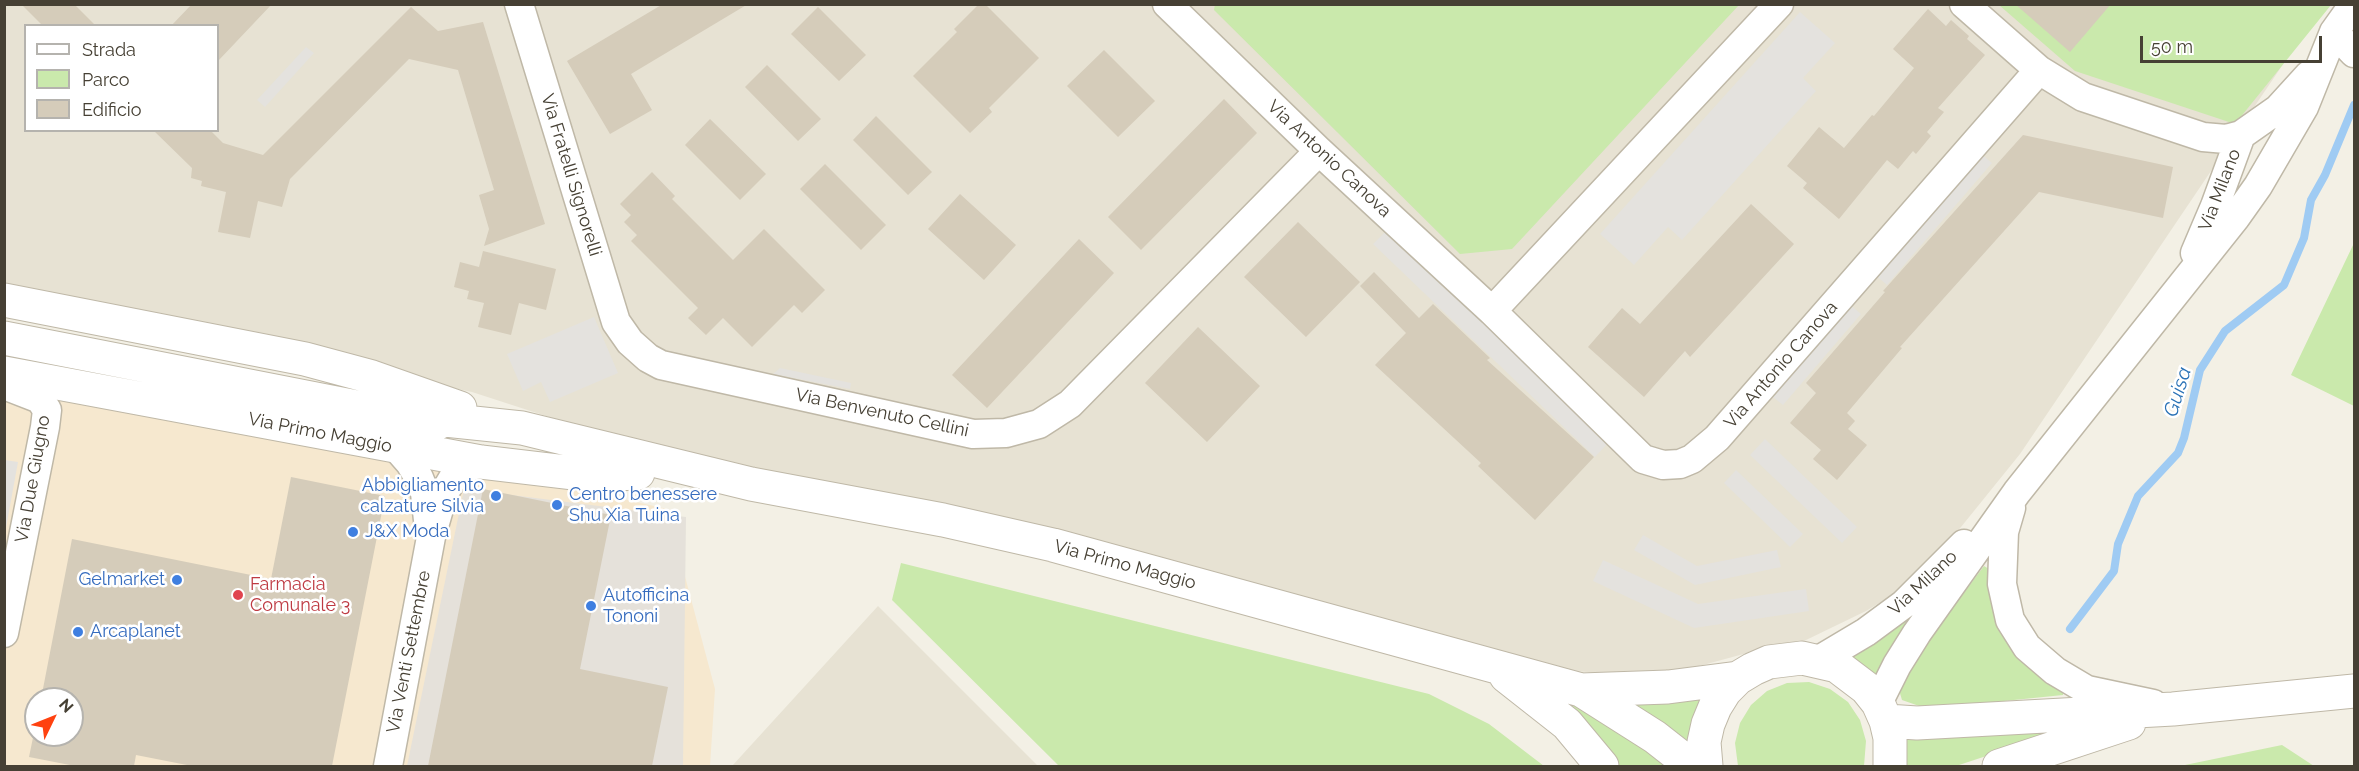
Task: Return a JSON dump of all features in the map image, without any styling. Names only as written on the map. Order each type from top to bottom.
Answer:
[{"type":"street","name":"Via Fratelli Signorelli","points":[[519,4],[616,322],[630,342]]},
{"type":"street","name":"Via Antonio Canova","points":[[1167,4],[1319,151],[1492,311],[1643,459],[1663,465],[1686,462],[1702,452],[1717,438],[2039,70]]},
{"type":"street","points":[[1492,311],[1779,4]]},
{"type":"street","points":[[1964,4],[2039,70],[2083,97],[2203,137],[2226,139],[2241,135],[2257,156],[2258,186]]},
{"type":"street","name":"Via Milano","points":[[2180,288],[2216,206],[2241,135],[2278,109],[2294,94],[2354,4]]},
{"type":"street","points":[[2329,43],[2355,53]]},
{"type":"street","name":"Via Milano","points":[[1882,711],[1897,665],[1917,633],[2017,492],[2180,288],[2258,186],[2304,107],[2329,43]]},
{"type":"street","points":[[2203,137],[2213,146],[2222,160],[2226,174]]},
{"type":"street","name":"Via Benvenuto Cellini","points":[[630,342],[648,358],[661,365],[973,434],[1006,434],[1039,424],[1070,404],[1319,151]]},
{"type":"street","name":"Via Primo Maggio","points":[[4,300],[305,359],[372,377],[406,391],[522,428],[751,484],[943,520],[1053,545],[1581,690],[1668,687],[1738,678]]},
{"type":"street","name":"Via Primo Maggio","points":[[4,338],[416,417],[588,464],[638,473],[751,484]]},
{"type":"street","name":"Via Primo Maggio","points":[[4,373],[480,462],[591,476],[638,473]]},
{"type":"street","name":"Via Due Giugno","points":[[4,385],[40,399],[47,410],[4,633]]},
{"type":"street","name":"Via Primo Maggio","points":[[416,417],[522,428]]},
{"type":"street","name":"Via Venti Settembre","points":[[396,447],[410,462],[419,478],[425,494],[430,537]]},
{"type":"street","name":"Via Venti Settembre","points":[[388,766],[430,537],[443,495],[453,478],[480,462]]},
{"type":"street","points":[[2017,492],[2004,532],[2002,584],[2010,620],[2027,647],[2055,671],[2087,690],[2173,709]]},
{"type":"street","name":"Via Milano","points":[[1820,660],[1866,632],[1904,604],[2017,492]]},
{"type":"street","points":[[1706,766],[1704,742],[1708,724],[1725,692],[1738,678],[1752,669],[1769,662],[1803,658],[1820,660],[1837,666],[1866,688],[1882,711],[1890,738],[1890,766]]},
{"type":"street","name":"Via Primo Maggio","points":[[1495,668],[1567,724],[1602,766]]},
{"type":"street","name":"Via Primo Maggio","points":[[1581,690],[1655,737],[1692,766]]},
{"type":"street","points":[[1882,711],[1917,723],[2173,709],[2355,691]]},
{"type":"street","points":[[1999,766],[2173,709]]},
{"type":"shaded area","points":[[5,5],[2323,5],[2020,454],[1919,579],[1866,611],[1804,641],[1762,649],[1655,678],[1553,669],[728,475],[472,392],[5,295]]},
{"type":"shaded area","points":[[1800,12],[1835,43],[1803,78],[1816,91],[1682,240],[1668,227],[1634,265],[1600,234]]},
{"type":"shaded area","points":[[306,47],[314,53],[265,107],[257,100]]},
{"type":"shaded area","points":[[1979,152],[1992,163],[1887,285],[1874,274]]},
{"type":"shaded area","points":[[1388,229],[1610,441],[1595,457],[1373,244]]},
{"type":"shaded area","points":[[1847,302],[1861,314],[1783,405],[1769,394]]},
{"type":"shaded area","points":[[594,317],[618,373],[550,402],[541,382],[523,391],[507,354]]},
{"type":"shaded area","points":[[780,368],[851,383],[850,389],[773,374]]},
{"type":"shaded area","points":[[4,369],[396,447],[667,509],[715,689],[710,766],[5,766]]},
{"type":"shaded area","points":[[1765,439],[1857,527],[1842,543],[1750,455]]},
{"type":"shaded area","points":[[4,460],[18,462],[5,533]]},
{"type":"shaded area","points":[[1736,470],[1803,534],[1790,547],[1724,483]]},
{"type":"shaded area","points":[[464,489],[686,517],[683,766],[407,766]]},
{"type":"shaded area","points":[[1643,535],[1697,566],[1777,550],[1781,567],[1695,585],[1634,550]]},
{"type":"shaded area","points":[[1603,560],[1698,604],[1806,589],[1809,611],[1694,628],[1593,581]]},
{"type":"shaded area","points":[[878,606],[1038,766],[732,766]]},
{"type":"green space","points":[[1215,4],[1739,5],[1512,249],[1460,254],[1214,10]]},
{"type":"green space","points":[[1999,5],[2331,5],[2235,124],[2075,71]]},
{"type":"green space","points":[[2354,243],[2354,406],[2291,375]]},
{"type":"green space","points":[[901,563],[1429,694],[1489,724],[1544,766],[1059,766],[892,600]]},
{"type":"green space","points":[[1984,566],[1989,569],[2064,687],[2063,695],[1955,706],[1922,707],[1902,700],[1899,690],[1929,639]]},
{"type":"green space","points":[[1946,575],[1876,675],[1846,655]]},
{"type":"green space","points":[[1809,682],[1830,689],[1848,702],[1860,720],[1866,741],[1864,766],[1738,766],[1735,743],[1740,723],[1751,705],[1767,691],[1787,683]]},
{"type":"green space","points":[[1710,691],[1695,750],[1620,697]]},
{"type":"green space","points":[[1563,700],[1592,711],[1674,766],[1619,766]]},
{"type":"green space","points":[[2062,731],[1956,766],[1903,766],[1904,733]]},
{"type":"green space","points":[[2282,745],[2314,766],[2185,765]]},
{"type":"building","points":[[21,4],[74,4],[94,24],[41,24]]},
{"type":"building","points":[[192,4],[272,4],[219,60],[219,24],[173,24]]},
{"type":"building","points":[[663,4],[748,4],[631,74],[652,110],[610,134],[567,61]]},
{"type":"building","points":[[979,4],[985,4],[1039,58],[989,108],[992,112],[970,133],[913,76],[957,32],[954,29]]},
{"type":"building","points":[[2015,4],[2111,4],[2070,52]]},
{"type":"building","points":[[411,7],[438,31],[483,22],[545,224],[484,246],[489,229],[479,195],[494,190],[458,70],[409,59],[290,179],[282,207],[258,201],[250,238],[218,232],[226,192],[201,186],[202,181],[191,178],[192,168],[155,132],[212,132],[223,143],[263,155]]},
{"type":"building","points":[[818,7],[866,55],[839,81],[791,34]]},
{"type":"building","points":[[1928,9],[1946,26],[1951,20],[1985,55],[1938,108],[1944,112],[1927,132],[1931,136],[1916,154],[1913,151],[1898,169],[1887,160],[1839,219],[1803,188],[1807,183],[1787,166],[1819,127],[1844,148],[1872,115],[1874,116],[1914,68],[1893,49]]},
{"type":"building","points":[[1104,50],[1155,101],[1118,137],[1067,86]]},
{"type":"building","points":[[767,65],[821,119],[798,141],[745,87]]},
{"type":"building","points":[[1224,99],[1257,133],[1141,250],[1108,217]]},
{"type":"building","points":[[876,116],[932,172],[908,195],[853,140]]},
{"type":"building","points":[[710,119],[766,174],[740,200],[685,145]]},
{"type":"building","points":[[2023,135],[2173,167],[2163,218],[2039,192],[1900,347],[1902,348],[1847,413],[1855,421],[1848,429],[1867,445],[1837,480],[1813,459],[1821,450],[1790,423],[1816,393],[1806,383],[1885,292],[1883,291]]},
{"type":"building","points":[[825,164],[886,225],[861,250],[800,189]]},
{"type":"building","points":[[652,172],[675,196],[672,199],[733,260],[764,229],[825,290],[802,313],[794,305],[752,347],[723,318],[706,335],[688,318],[698,308],[631,241],[637,235],[624,222],[631,215],[620,204]]},
{"type":"building","points":[[960,194],[1016,245],[984,280],[928,229]]},
{"type":"building","points":[[1751,204],[1794,244],[1690,357],[1685,351],[1644,397],[1588,347],[1622,308],[1640,324]]},
{"type":"building","points":[[1298,222],[1360,282],[1306,337],[1244,277]]},
{"type":"building","points":[[1079,239],[1114,273],[987,408],[952,375]]},
{"type":"building","points":[[483,251],[556,269],[546,310],[519,303],[511,335],[478,327],[484,303],[467,299],[469,291],[454,287],[460,262],[479,267]]},
{"type":"building","points":[[1374,272],[1419,318],[1433,304],[1490,358],[1487,360],[1594,457],[1535,520],[1478,466],[1481,463],[1375,365],[1406,333],[1360,286]]},
{"type":"building","points":[[1198,327],[1260,386],[1207,442],[1145,383]]},
{"type":"building","points":[[291,477],[385,496],[332,766],[192,766],[136,755],[134,766],[75,766],[29,757],[31,747],[84,747],[84,687],[43,687],[72,539],[271,579]]},
{"type":"building","points":[[483,489],[611,515],[580,669],[668,687],[652,766],[428,766]]},
{"type":"waterway","name":"Guisa","points":[[2070,629],[2114,571],[2118,544],[2138,496],[2178,453],[2184,438],[2200,370],[2225,331],[2284,285],[2304,238],[2311,200],[2325,175],[2354,105]]},
{"type":"place","name":"Abbigliamento calzature Silvia","points":[[496,496]]},
{"type":"place","name":"Centro benessere Shu Xia Tuina","points":[[557,505]]},
{"type":"place","name":"J&X Moda","points":[[353,532]]},
{"type":"place","name":"Gelmarket","points":[[177,580]]},
{"type":"place","name":"Farmacia Comunale 3","points":[[238,595]]},
{"type":"place","name":"Autofficina Tononi","points":[[591,606]]},
{"type":"place","name":"Arcaplanet","points":[[78,632]]}]
